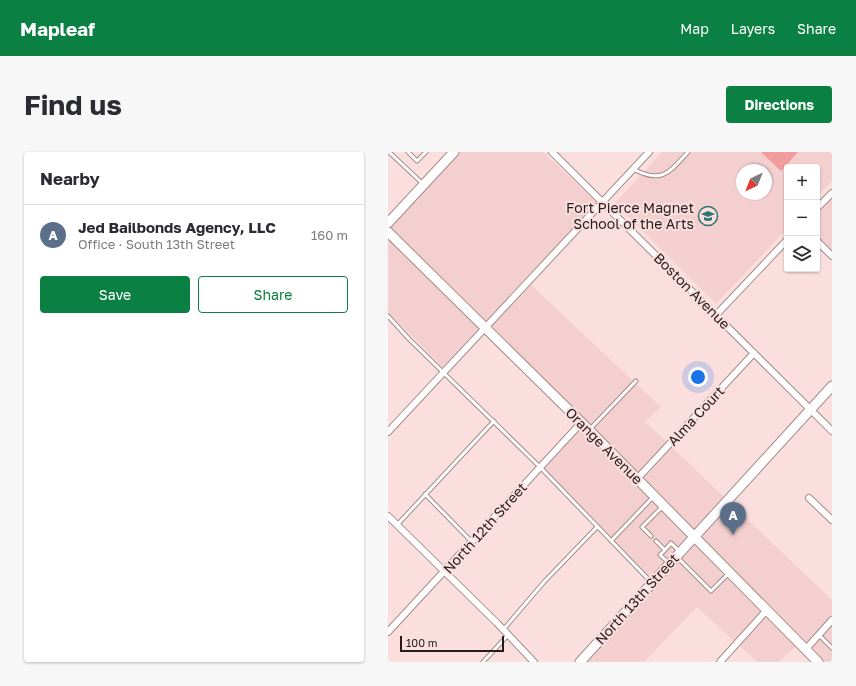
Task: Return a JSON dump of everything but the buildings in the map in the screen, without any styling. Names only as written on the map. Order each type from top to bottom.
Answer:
[{"type":"main road","points":[[388,222],[454,152]]},
{"type":"main road","name":"Orange Avenue","points":[[388,232],[589,430],[818,662]]},
{"type":"main road","name":"North 13th Street","points":[[580,662],[832,386]]},
{"type":"street","name":"Boston Avenue","points":[[552,152],[832,430]]},
{"type":"street","points":[[388,432],[649,152]]},
{"type":"street","points":[[820,205],[832,193]]},
{"type":"street","points":[[716,315],[784,243]]},
{"type":"street","points":[[820,244],[832,256]]},
{"type":"street","name":"Alma Court","points":[[637,480],[754,353]]},
{"type":"street","name":"North 12th Street","points":[[388,632],[581,423]]},
{"type":"street","points":[[809,498],[832,520]]},
{"type":"street","points":[[388,516],[444,573],[506,632],[534,662]]},
{"type":"street","points":[[720,662],[767,610]]},
{"type":"street","points":[[806,649],[832,620]]},
{"type":"lane","points":[[389,152],[424,184]]},
{"type":"lane","points":[[408,152],[418,161],[426,152]]},
{"type":"lane","points":[[633,169],[646,176],[656,176],[670,172],[688,152]]},
{"type":"lane","points":[[388,316],[409,339],[540,467],[652,583]]},
{"type":"lane","points":[[589,430],[636,381]]},
{"type":"lane","points":[[397,525],[494,421]]},
{"type":"lane","points":[[425,494],[472,542]]},
{"type":"lane","points":[[611,542],[654,496]]},
{"type":"lane","points":[[651,536],[642,527],[664,506]]},
{"type":"lane","points":[[482,662],[544,582],[597,527]]},
{"type":"lane","points":[[656,541],[665,550]]},
{"type":"lane","points":[[669,563],[660,555],[672,544],[678,554],[711,591],[730,572]]},
{"type":"lane","points":[[818,635],[832,648]]},
{"type":"shaded area","points":[[459,152],[543,152],[598,203],[486,322],[389,227]]},
{"type":"shaded area","name":"Fort Pierce Magnet School of the Arts","points":[[662,152],[832,152],[832,181],[820,194],[820,164],[784,164],[784,232],[716,304],[615,203]]},
{"type":"shaded area","points":[[761,152],[798,152],[787,164],[784,164],[784,168],[781,171]]},
{"type":"shaded area","points":[[832,198],[832,250],[820,239],[820,211]]},
{"type":"shaded area","points":[[388,237],[480,328],[443,368],[388,312]]},
{"type":"shaded area","points":[[531,285],[661,407],[645,422],[667,442],[638,474],[491,327]]},
{"type":"shaded area","points":[[581,428],[689,537],[649,580],[543,470]]},
{"type":"shaded area","points":[[672,447],[724,497],[694,531],[643,479]]},
{"type":"shaded area","points":[[730,503],[832,600],[832,615],[806,644],[699,536]]},
{"type":"shaded area","points":[[694,542],[761,611],[734,641],[697,607],[644,662],[585,662]]},
{"type":"shaded area","points":[[767,616],[796,646],[779,662],[757,662],[740,646]]},
{"type":"shaded area","points":[[832,625],[832,662],[824,662],[811,649]]},
{"type":"place","name":"Fort Pierce Magnet School of the Arts","points":[[708,216]]},
{"type":"place","name":"Jed Bailbonds Agency, LLC","points":[[733,535]]}]
